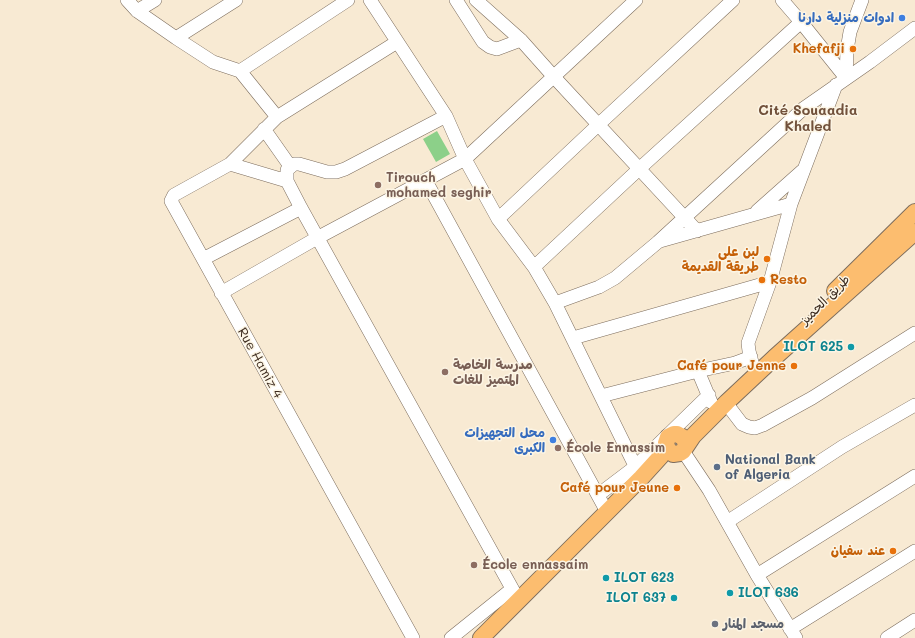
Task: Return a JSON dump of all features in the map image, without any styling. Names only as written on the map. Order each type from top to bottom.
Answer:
[{"type":"main road","name":"طريق الحميز","points":[[491,638],[646,483],[679,446],[723,392],[752,362],[791,334],[915,212]]},
{"type":"main road","name":"طريق الحميز","points":[[716,401],[774,358],[915,232]]},
{"type":"main road","name":"طريق الحميز","points":[[481,638],[516,595],[607,512],[638,472],[679,446]]},
{"type":"street","points":[[127,0],[137,11],[213,62],[240,71],[277,117]]},
{"type":"street","points":[[137,11],[155,0]]},
{"type":"street","points":[[176,38],[236,0]]},
{"type":"street","points":[[240,71],[348,0]]},
{"type":"street","points":[[370,0],[446,116],[465,159],[498,219],[534,267],[555,303],[638,472]]},
{"type":"street","points":[[456,0],[483,42],[490,47],[497,49],[521,40]]},
{"type":"street","points":[[476,0],[521,40],[697,231]]},
{"type":"street","points":[[221,293],[317,238],[465,159],[636,0]]},
{"type":"street","points":[[498,219],[733,0]]},
{"type":"street","points":[[782,0],[801,22],[841,82]]},
{"type":"street","points":[[601,396],[698,370],[735,362],[752,362],[748,343],[770,282],[791,204],[841,82],[850,32],[862,0]]},
{"type":"street","points":[[534,267],[639,169],[801,22]]},
{"type":"street","points":[[555,303],[600,287],[615,278],[658,242],[798,113],[915,28]]},
{"type":"street","points":[[286,181],[230,164],[277,117],[397,42]]},
{"type":"street","points":[[290,166],[299,164],[327,172],[336,172],[345,169],[446,116]]},
{"type":"street","points":[[264,129],[290,166]]},
{"type":"street","name":"Rue Hamiz 4","points":[[230,164],[174,195],[170,201],[413,638]]},
{"type":"street","points":[[290,166],[286,175],[286,181],[516,595],[451,638]]},
{"type":"street","points":[[754,214],[804,170]]},
{"type":"street","points":[[426,181],[607,512]]},
{"type":"street","points":[[658,242],[791,204]]},
{"type":"street","points":[[203,259],[301,208]]},
{"type":"street","points":[[573,338],[770,282]]},
{"type":"street","points":[[698,370],[716,401],[742,424],[755,428],[763,426],[812,398],[915,333]]},
{"type":"street","points":[[598,495],[638,472],[716,401]]},
{"type":"street","points":[[727,522],[842,447],[915,405]]},
{"type":"street","points":[[679,446],[705,482],[757,575],[793,633],[915,551]]},
{"type":"street","points":[[757,575],[915,476]]},
{"type":"street","points":[[887,638],[915,620]]},
{"type":"green space","points":[[437,131],[450,154],[436,162],[423,139]]},
{"type":"place","name":"ادوات منزلية دارنا","points":[[902,18]]},
{"type":"place","name":"Khefafji","points":[[853,49]]},
{"type":"place","name":"Tirouch mohamed seghir","points":[[378,185]]},
{"type":"place","name":"لبن على طريقة القديمة","points":[[767,259]]},
{"type":"place","name":"Resto","points":[[762,280]]},
{"type":"place","name":"ILOT 625","points":[[851,347]]},
{"type":"place","name":"Café pour Jenne","points":[[794,366]]},
{"type":"place","name":"مدرسة الخاصة المتميز للغات","points":[[445,372]]},
{"type":"place","name":"محل التجهيزات الكبرى","points":[[553,440]]},
{"type":"place","name":"École Ennassim","points":[[558,448]]},
{"type":"place","name":"National Bank of Algeria","points":[[717,467]]},
{"type":"place","name":"Café pour Jeune","points":[[677,488]]},
{"type":"place","name":"عند سفيان","points":[[893,551]]},
{"type":"place","name":"École ennassaim","points":[[474,565]]},
{"type":"place","name":"ILOT 623","points":[[606,578]]},
{"type":"place","name":"ILOT 636","points":[[730,593]]},
{"type":"place","name":"ILOT 637","points":[[674,598]]},
{"type":"place","name":"مسجد المنار","points":[[715,624]]},
{"type":"district","name":"Cité Souaadia Khaled","points":[[808,120]]}]
